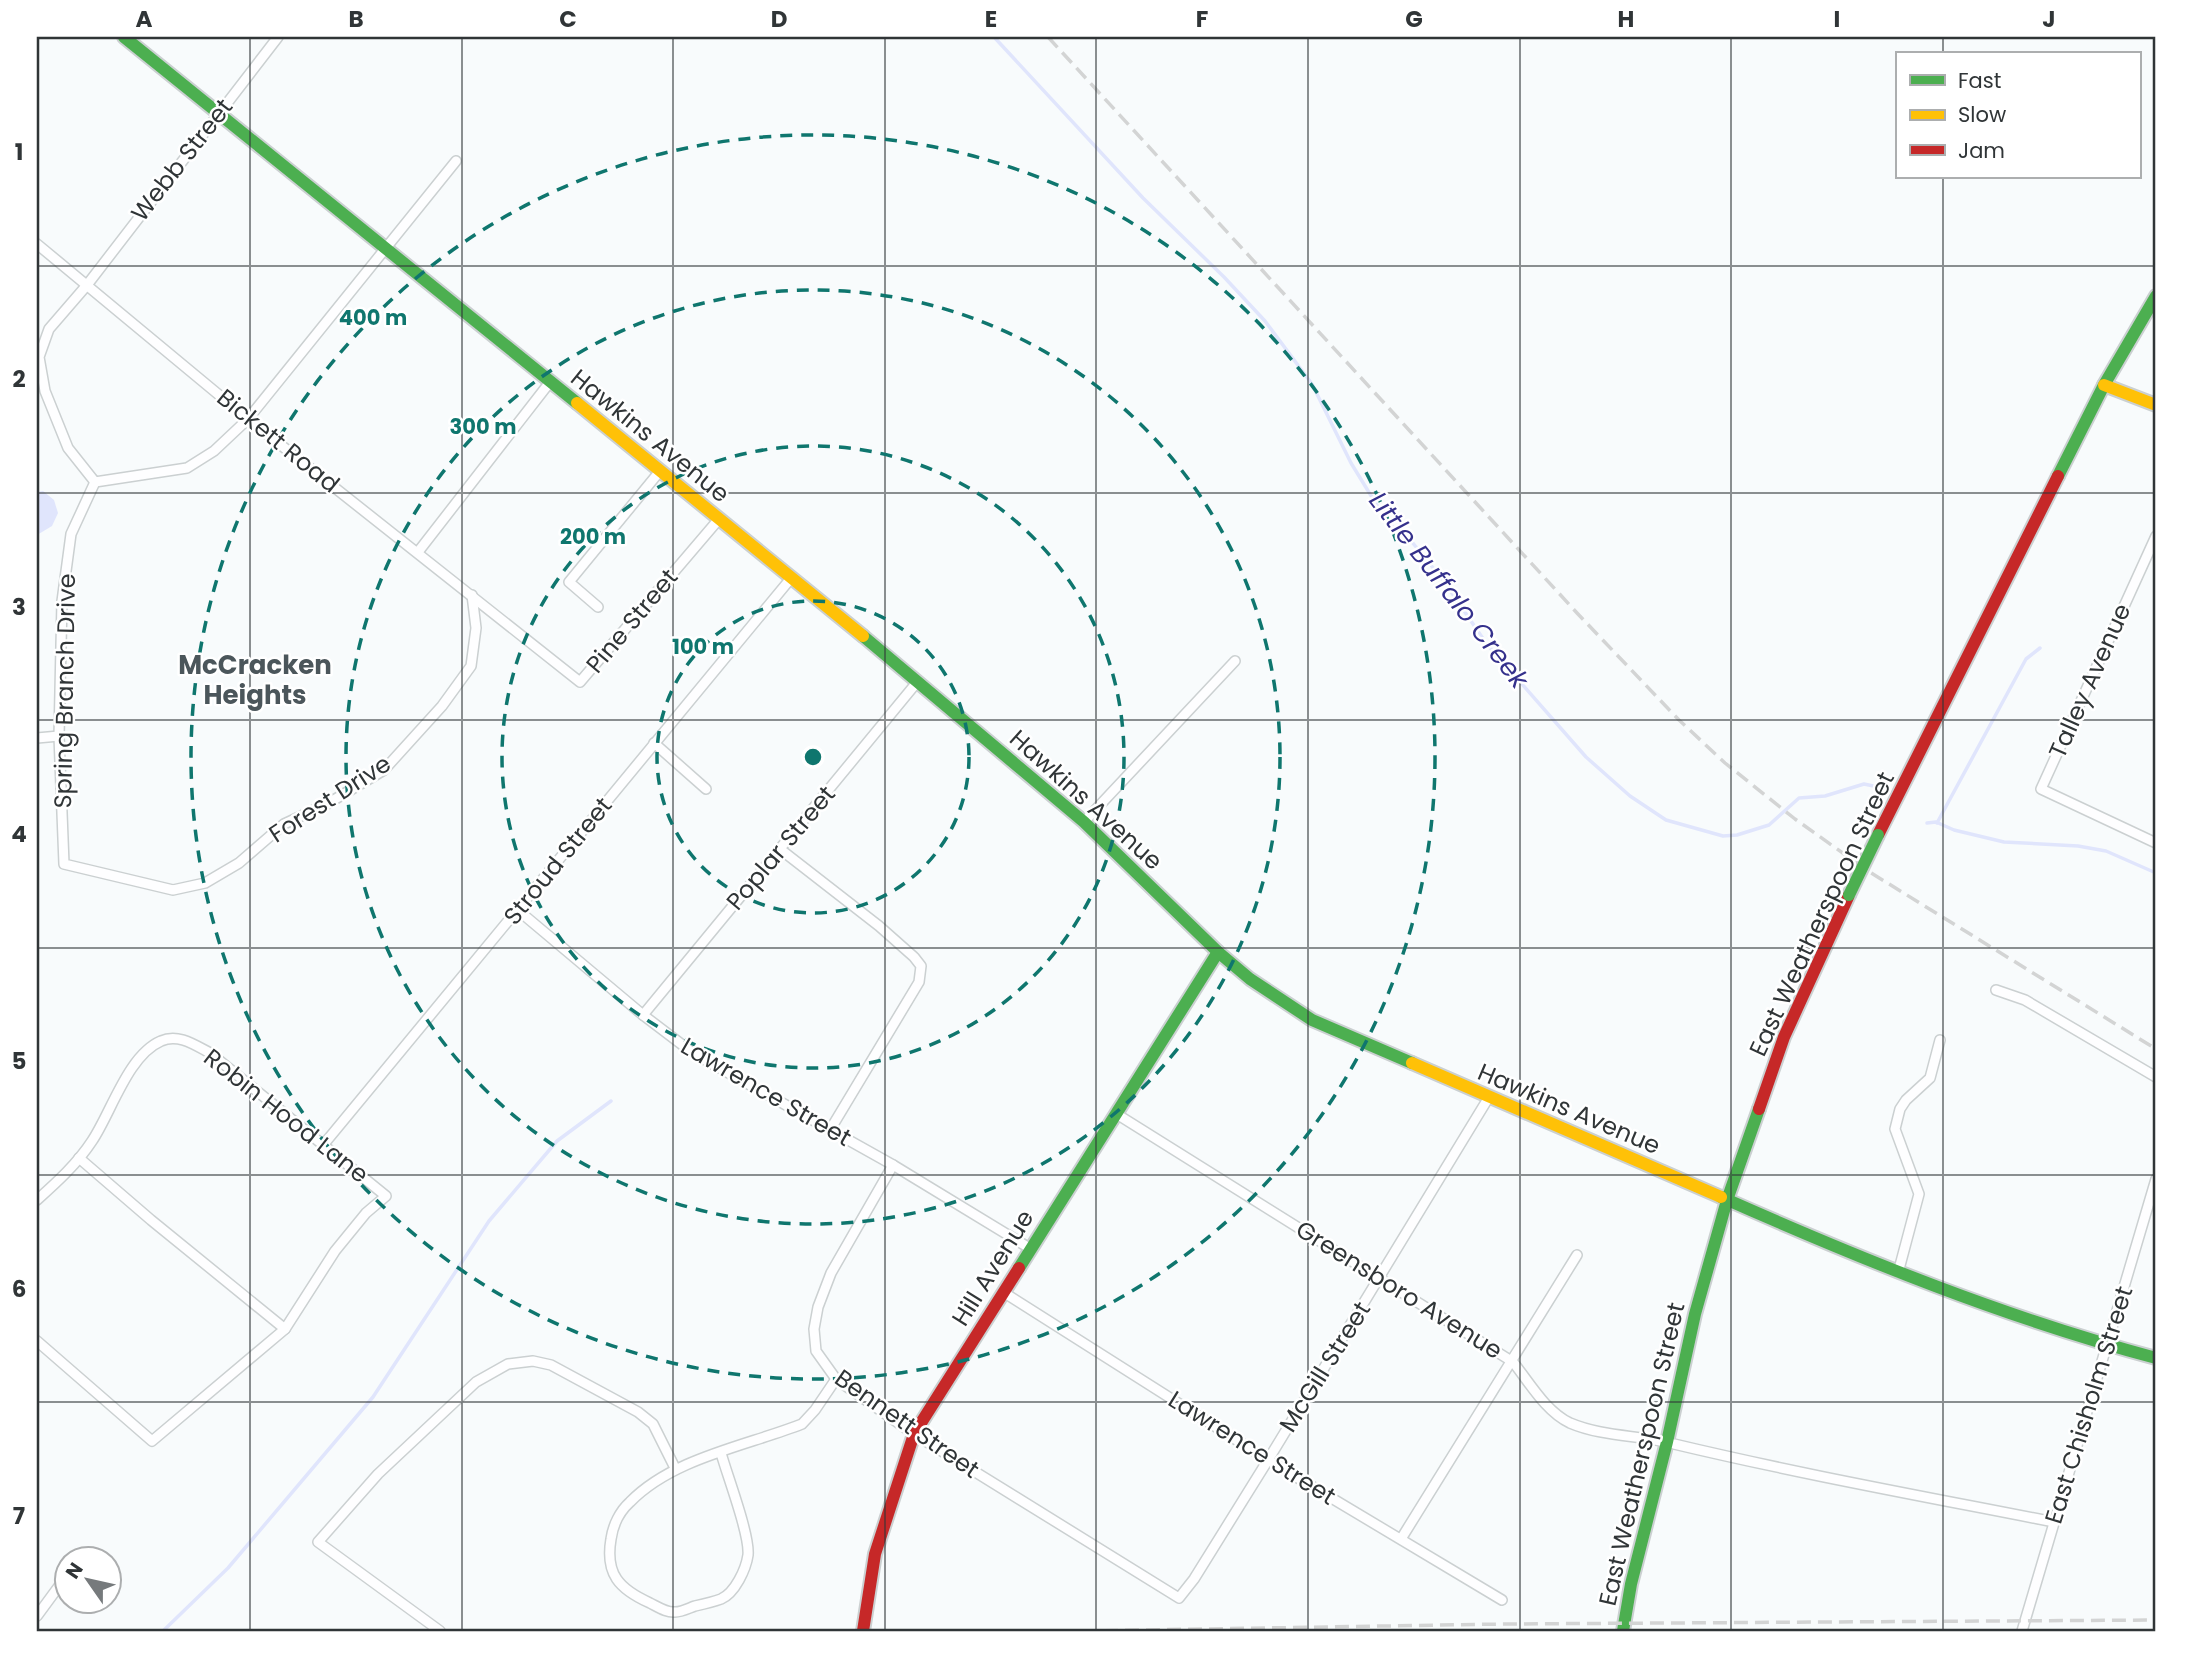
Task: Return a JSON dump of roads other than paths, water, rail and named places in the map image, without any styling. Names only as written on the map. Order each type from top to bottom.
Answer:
[{"type":"main road","name":"Hawkins Avenue","points":[[124,37],[918,681],[1084,822],[1218,952],[1250,979],[1312,1020],[1898,1273],[1975,1302],[2108,1346],[2156,1357]]},
{"type":"main road","name":"East Weatherspoon Street","points":[[1623,1631],[1631,1584],[1667,1442],[1695,1314],[1727,1200],[1784,1037],[1878,835],[2104,385],[2156,296]]},
{"type":"main road","points":[[2104,385],[2156,405]]},
{"type":"main road","name":"Hill Avenue","points":[[863,1631],[874,1554],[914,1434],[1218,952]]},
{"type":"street","name":"Webb Street","points":[[94,482],[68,448],[45,391],[39,356],[50,329],[278,37]]},
{"type":"street","points":[[94,482],[187,468],[214,451],[248,419],[456,161]]},
{"type":"street","name":"Bickett Road","points":[[37,244],[248,419],[471,595]]},
{"type":"street","points":[[418,552],[550,382]]},
{"type":"street","points":[[598,607],[569,582],[660,471]]},
{"type":"street","name":"Spring Branch Drive","points":[[64,864],[59,736],[62,601],[71,534],[94,482]]},
{"type":"street","name":"Pine Street","points":[[471,595],[580,682],[719,519]]},
{"type":"street","name":"Talley Avenue","points":[[2156,536],[2041,789],[2156,843]]},
{"type":"street","name":"Stroud Street","points":[[324,1144],[792,577]]},
{"type":"street","name":"Forest Drive","points":[[64,864],[173,890],[205,883],[239,863],[284,824],[327,804],[384,770],[447,700],[471,666],[476,628],[471,595]]},
{"type":"street","points":[[1084,822],[1234,661]]},
{"type":"street","name":"Poplar Street","points":[[643,1015],[918,681]]},
{"type":"street","points":[[37,738],[59,736]]},
{"type":"street","points":[[654,743],[706,789]]},
{"type":"street","points":[[780,849],[879,926],[921,966],[919,982],[830,1130]]},
{"type":"street","name":"Lawrence Street","points":[[519,911],[643,1015],[713,1065],[893,1165],[1031,1249]]},
{"type":"street","points":[[1996,990],[2025,1000],[2156,1077]]},
{"type":"street","name":"Robin Hood Lane","points":[[37,1200],[93,1140],[144,1052],[162,1040],[186,1040],[210,1054],[386,1196],[366,1213],[335,1251],[285,1329]]},
{"type":"street","points":[[1898,1273],[1919,1194],[1895,1129],[1896,1119],[1906,1100],[1930,1078],[1940,1040]]},
{"type":"street","name":"McGill Street","points":[[1179,1598],[1268,1460],[1489,1097]]},
{"type":"street","name":"Greensboro Avenue","points":[[1115,1113],[1513,1362],[1554,1412],[1570,1422],[1600,1432],[1667,1442],[1782,1468],[2054,1522]]},
{"type":"street","points":[[37,1341],[152,1441],[285,1329],[79,1158]]},
{"type":"street","name":"Bennett Street","points":[[893,1165],[831,1273],[818,1307],[814,1329],[816,1351],[836,1379],[914,1434],[1179,1598]]},
{"type":"street","name":"East Chisholm Street","points":[[2022,1631],[2156,1179]]},
{"type":"street","points":[[1401,1539],[1577,1255]]},
{"type":"street","name":"Lawrence Street","points":[[1003,1292],[1268,1460],[1502,1600]]},
{"type":"street","points":[[440,1631],[318,1542],[378,1474],[475,1382],[508,1364],[533,1361],[551,1365],[638,1412],[653,1424],[675,1468]]},
{"type":"street","points":[[720,1453],[748,1545],[748,1557],[744,1570],[726,1596],[674,1612],[646,1601],[622,1586],[609,1568],[611,1533],[618,1517],[628,1503],[644,1489],[675,1468],[802,1424],[816,1410],[836,1379]]},
{"type":"street","points":[[37,1616],[52,1596]]},
{"type":"water","points":[[43,491],[54,500],[58,513],[52,526],[37,535],[37,492]]},
{"type":"waterway","name":"Little Buffalo Creek","points":[[994,37],[1143,198],[1265,321],[1312,384],[1351,463],[1394,529],[1412,542],[1443,580],[1486,643],[1586,757],[1630,796],[1666,820],[1723,836],[1737,835],[1769,825],[1799,798],[1825,796],[1864,784],[1883,788]]},
{"type":"waterway","points":[[1937,823],[2026,659],[2040,648]]},
{"type":"waterway","name":"Little Buffalo Creek","points":[[1927,823],[1936,822],[1954,830],[2004,842],[2078,846],[2106,851],[2156,873]]},
{"type":"waterway","points":[[163,1631],[228,1568],[373,1397],[489,1221],[557,1141],[611,1101]]},
{"type":"railway","points":[[1048,37],[1577,613],[1679,720],[1725,763],[1795,819],[1868,871],[2156,1049]]},
{"type":"railway","points":[[1083,1631],[1504,1624],[2156,1620]]},
{"type":"district","name":"McCracken Heights","points":[[255,680]]}]
